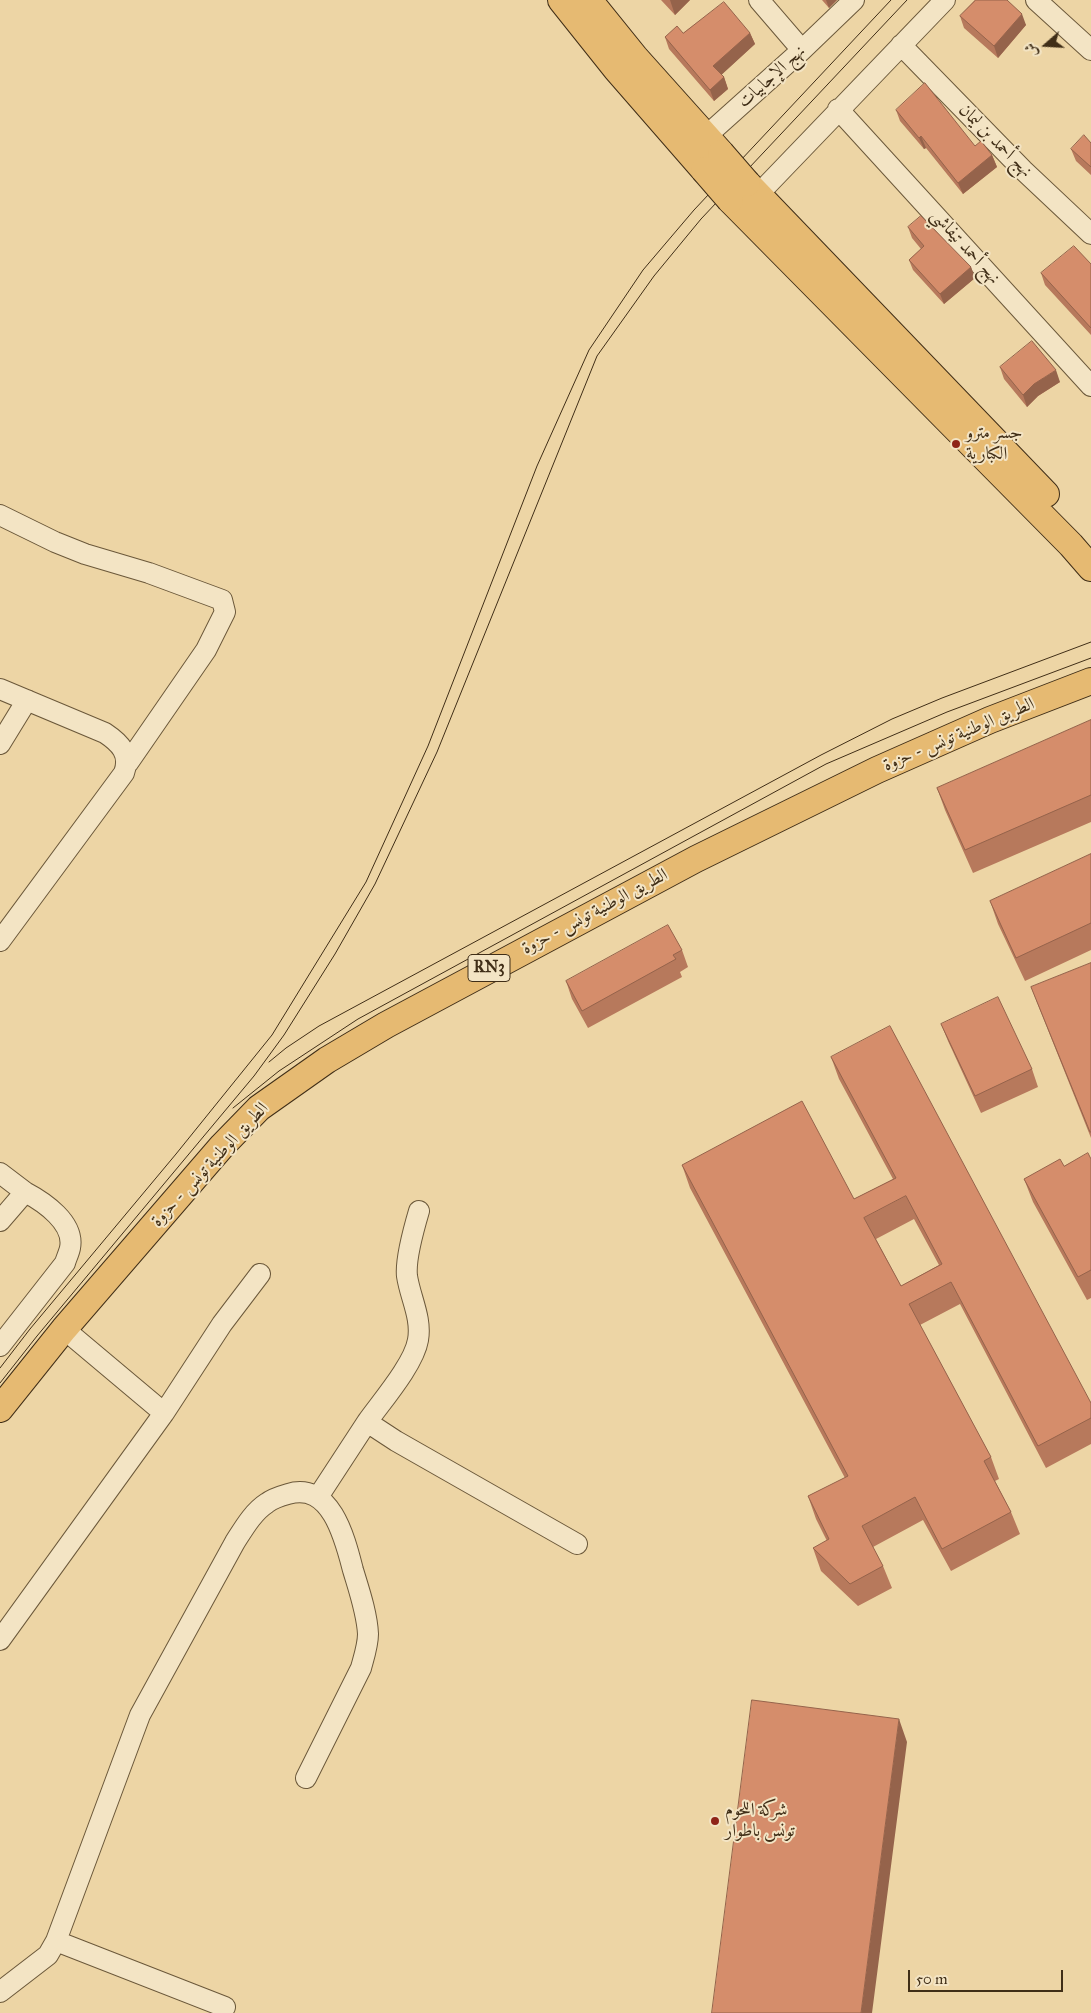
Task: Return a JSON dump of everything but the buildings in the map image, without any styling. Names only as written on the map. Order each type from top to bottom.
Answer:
[{"type":"main road","points":[[561,0],[616,69],[705,153],[1091,568]]},
{"type":"main road","points":[[589,0],[635,57],[705,153]]},
{"type":"main road","points":[[744,197],[1091,541]]},
{"type":"main road","name":"الطريق الوطنية تونس - حزوة","points":[[0,1409],[64,1329],[222,1146],[259,1108],[327,1060],[395,1020],[696,859],[886,766],[990,720],[1091,681]]},
{"type":"street","points":[[759,0],[802,50]]},
{"type":"street","name":"نهج الإجابيات","points":[[705,153],[802,50],[854,0]]},
{"type":"street","points":[[744,197],[838,109],[945,0]]},
{"type":"street","points":[[1036,0],[1091,50]]},
{"type":"street","name":"نهج أحمد بن ليمان","points":[[901,45],[1023,170],[1091,234]]},
{"type":"street","name":"نهج أحمد تيفاشي","points":[[838,109],[1091,386]]},
{"type":"street","points":[[0,515],[55,542],[85,554],[148,573],[222,600],[225,612],[206,650],[128,763],[124,773],[0,942]]},
{"type":"street","points":[[0,689],[105,733],[117,741],[124,750],[128,763]]},
{"type":"street","points":[[0,744],[27,700]]},
{"type":"street","points":[[0,1174],[40,1200],[57,1215],[67,1230],[71,1247],[65,1263],[0,1346]]},
{"type":"street","points":[[0,1221],[25,1192]]},
{"type":"street","points":[[318,1497],[414,1355],[418,1339],[416,1311],[407,1275],[413,1231],[419,1212]]},
{"type":"street","points":[[0,1640],[164,1413],[222,1324],[260,1274]]},
{"type":"street","points":[[64,1329],[164,1413]]},
{"type":"street","points":[[367,1422],[396,1441],[577,1544]]},
{"type":"street","points":[[0,1992],[48,1955],[56,1941],[140,1715],[235,1542],[251,1518],[267,1503],[282,1495],[298,1490],[312,1493],[325,1503],[345,1539],[365,1614],[368,1634],[361,1668],[306,1778]]},
{"type":"street","points":[[56,1941],[225,2007]]},
{"type":"tram line","points":[[0,1368],[272,1035],[366,882],[428,746],[537,466],[589,350],[643,270],[694,210],[891,0]]},
{"type":"tram line","points":[[0,1383],[254,1076],[284,1035],[335,954],[375,884],[437,752],[597,356],[654,276],[701,219],[907,0]]},
{"type":"tram line","points":[[269,1062],[319,1026],[821,755],[892,719],[942,698],[1091,642]]},
{"type":"tram line","points":[[233,1108],[279,1071],[358,1019],[826,764],[947,712],[1091,658]]},
{"type":"place","name":"جسر مترو الكبارية","points":[[956,444]]},
{"type":"place","name":"شركة اللحوم تونس باطوار","points":[[715,1821]]}]
